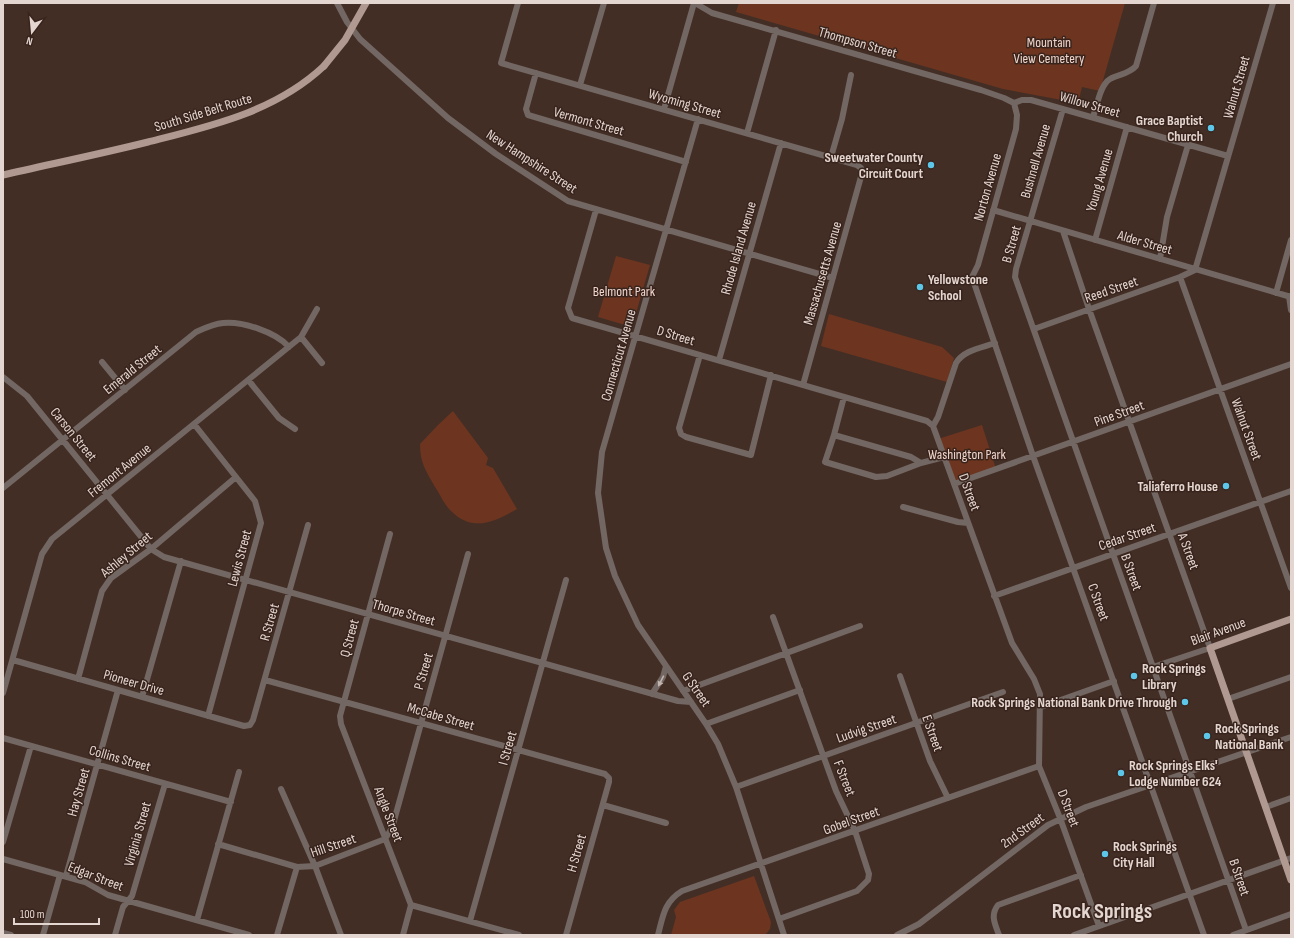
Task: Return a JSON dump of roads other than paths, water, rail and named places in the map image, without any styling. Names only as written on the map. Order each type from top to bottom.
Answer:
[{"type":"main road","name":"South Side Belt Route","points":[[3,175],[176,135],[250,113],[297,88],[324,66],[345,40],[366,3]]},
{"type":"main road","name":"Blair Avenue","points":[[1210,648],[1291,618]]},
{"type":"main road","name":"A Street","points":[[1210,648],[1266,806],[1288,859],[1291,880]]},
{"type":"street","name":"New Hampshire Street","points":[[337,3],[347,22],[363,43],[469,134],[496,154],[568,201],[833,278]]},
{"type":"street","name":"Wyoming Street","points":[[518,3],[501,63],[831,157],[862,168]]},
{"type":"street","points":[[580,85],[604,3]]},
{"type":"street","points":[[664,109],[694,3]]},
{"type":"street","name":"Thompson Street","points":[[694,3],[712,13],[776,30],[982,90],[1014,103]]},
{"type":"street","points":[[1093,117],[1105,84],[1110,80],[1129,72],[1136,66],[1154,3]]},
{"type":"street","name":"Walnut Street","points":[[1196,270],[1273,3]]},
{"type":"street","points":[[746,133],[776,30]]},
{"type":"street","name":"Vermont Street","points":[[536,73],[526,109],[528,115],[686,162]]},
{"type":"street","points":[[831,157],[842,119],[851,75]]},
{"type":"street","name":"Willow Street","points":[[1014,103],[1022,100],[1031,100],[1228,156]]},
{"type":"street","name":"Norton Avenue","points":[[972,277],[978,265],[1016,129],[1017,115],[1014,103]]},
{"type":"street","name":"Bushnell Avenue","points":[[1030,221],[1062,108]]},
{"type":"street","name":"Connecticut Avenue","points":[[601,458],[698,119]]},
{"type":"street","name":"Young Avenue","points":[[1095,240],[1127,127]]},
{"type":"street","name":"Rhode Island Avenue","points":[[719,360],[781,143]]},
{"type":"street","points":[[1160,259],[1167,217],[1188,145]]},
{"type":"street","name":"Massachusetts Avenue","points":[[802,385],[833,278],[862,173],[862,168]]},
{"type":"street","name":"D Street","points":[[596,210],[568,308],[569,314],[572,318],[927,421],[933,426],[1012,643],[1034,679],[1040,694],[1039,766],[1060,818],[1098,926]]},
{"type":"street","name":"Alder Street","points":[[993,210],[1290,296]]},
{"type":"street","name":"B Street","points":[[1030,221],[1015,277],[1246,930]]},
{"type":"street","name":"A Street","points":[[1064,230],[1089,309],[1210,648]]},
{"type":"street","points":[[1276,293],[1291,240]]},
{"type":"street","name":"Reed Street","points":[[1034,329],[1196,270]]},
{"type":"street","name":"C Street","points":[[972,277],[1033,456],[1204,935]]},
{"type":"street","name":"Walnut Street","points":[[1180,277],[1291,588]]},
{"type":"street","points":[[1290,296],[1291,310]]},
{"type":"street","name":"Fremont Avenue","points":[[3,693],[46,546],[52,539],[249,381],[301,337],[317,309]]},
{"type":"street","name":"Emerald Street","points":[[3,488],[196,332],[210,326],[223,323],[239,324],[274,334],[289,347]]},
{"type":"street","points":[[301,337],[322,363]]},
{"type":"street","points":[[933,426],[960,357],[964,354],[995,343]]},
{"type":"street","points":[[700,355],[680,428],[681,434],[686,437],[751,455],[772,375]]},
{"type":"street","points":[[102,362],[125,390]]},
{"type":"street","name":"Pine Street","points":[[954,484],[1291,364]]},
{"type":"street","name":"Carson Street","points":[[4,381],[27,396],[151,549]]},
{"type":"street","points":[[249,381],[279,418],[295,429]]},
{"type":"street","points":[[844,397],[825,462],[876,477],[887,476],[921,463],[944,457]]},
{"type":"street","name":"Lewis Street","points":[[194,424],[255,501],[261,523],[208,716]]},
{"type":"street","points":[[834,435],[911,457],[921,463]]},
{"type":"street","name":"G Street","points":[[601,458],[598,492],[601,518],[606,548],[615,576],[638,625],[706,724],[722,751],[736,787],[760,865],[784,935]]},
{"type":"street","name":"Ashley Street","points":[[78,679],[102,592],[111,578],[151,549],[236,477]]},
{"type":"street","name":"Cedar Street","points":[[994,596],[1291,491]]},
{"type":"street","points":[[903,507],[958,522],[968,523]]},
{"type":"street","name":"R Street","points":[[250,725],[253,720],[291,592],[308,525]]},
{"type":"street","name":"Q Street","points":[[344,702],[390,534]]},
{"type":"street","name":"Thorpe Street","points":[[151,549],[164,557],[652,694],[691,702]]},
{"type":"street","name":"P Street","points":[[386,839],[392,828],[468,554]]},
{"type":"street","points":[[142,697],[181,561]]},
{"type":"street","name":"I Street","points":[[470,921],[566,580]]},
{"type":"street","name":"F Street","points":[[773,617],[836,791],[855,831],[868,868],[868,880],[857,891],[778,919]]},
{"type":"street","points":[[683,691],[860,626]]},
{"type":"street","name":"Blair Avenue","points":[[1153,667],[1210,648]]},
{"type":"street","name":"Pioneer Drive","points":[[12,660],[244,726],[250,725]]},
{"type":"street","points":[[652,694],[664,677],[666,666]]},
{"type":"street","name":"E Street","points":[[900,676],[930,760],[948,798]]},
{"type":"street","points":[[1228,700],[1291,676]]},
{"type":"street","name":"McCabe Street","points":[[265,680],[605,774],[609,778]]},
{"type":"street","points":[[1041,707],[1114,681]]},
{"type":"street","name":"Hay Street","points":[[42,935],[63,876],[98,764],[118,690]]},
{"type":"street","points":[[706,724],[800,690]]},
{"type":"street","name":"Ludvig Street","points":[[736,787],[1003,692]]},
{"type":"street","name":"Angle Street","points":[[344,702],[340,716],[340,724],[411,905]]},
{"type":"street","name":"2nd Street","points":[[897,935],[919,924],[1031,837],[1060,818],[1291,737]]},
{"type":"street","name":"Collins Street","points":[[3,738],[231,802]]},
{"type":"street","points":[[3,842],[31,746]]},
{"type":"street","name":"Gobel Street","points":[[658,935],[665,908],[672,898],[682,891],[760,865],[1039,766]]},
{"type":"street","points":[[196,920],[239,772]]},
{"type":"street","name":"H Street","points":[[566,935],[609,778]]},
{"type":"street","name":"Virginia Street","points":[[115,935],[122,909],[132,896],[165,784]]},
{"type":"street","points":[[281,789],[315,866],[340,935]]},
{"type":"street","points":[[1266,806],[1291,798]]},
{"type":"street","points":[[602,805],[666,823]]},
{"type":"street","name":"Hill Street","points":[[218,844],[298,868],[315,866],[386,839]]},
{"type":"street","name":"Edgar Street","points":[[3,859],[85,882],[104,893],[127,901],[249,935]]},
{"type":"street","points":[[1074,935],[1288,859]]},
{"type":"street","points":[[277,935],[298,868]]},
{"type":"street","points":[[999,935],[993,917],[994,911],[998,905],[1081,875]]},
{"type":"street","points":[[403,935],[411,905],[518,935]]},
{"type":"street","points":[[1233,935],[1291,914]]},
{"type":"street","points":[[3,933],[11,935]]},
{"type":"place","name":"Grace Baptist Church","points":[[1211,128]]},
{"type":"place","name":"Sweetwater County Circuit Court","points":[[931,165]]},
{"type":"place","name":"Yellowstone School","points":[[920,287]]},
{"type":"place","name":"Taliaferro House","points":[[1226,486]]},
{"type":"place","name":"Rock Springs Library","points":[[1134,676]]},
{"type":"place","name":"Rock Springs National Bank Drive Through","points":[[1185,702]]},
{"type":"place","name":"Rock Springs National Bank","points":[[1207,736]]},
{"type":"place","name":"Rock Springs Elks' Lodge Number 624","points":[[1121,773]]},
{"type":"place","name":"Rock Springs City Hall","points":[[1105,854]]},
{"type":"district","name":"Rock Springs","points":[[1102,910]]},
{"type":"park label","name":"Mountain View Cemetery","points":[[1049,50]]},
{"type":"park label","name":"Belmont Park","points":[[624,291]]},
{"type":"park label","name":"Washington Park","points":[[967,454]]}]
